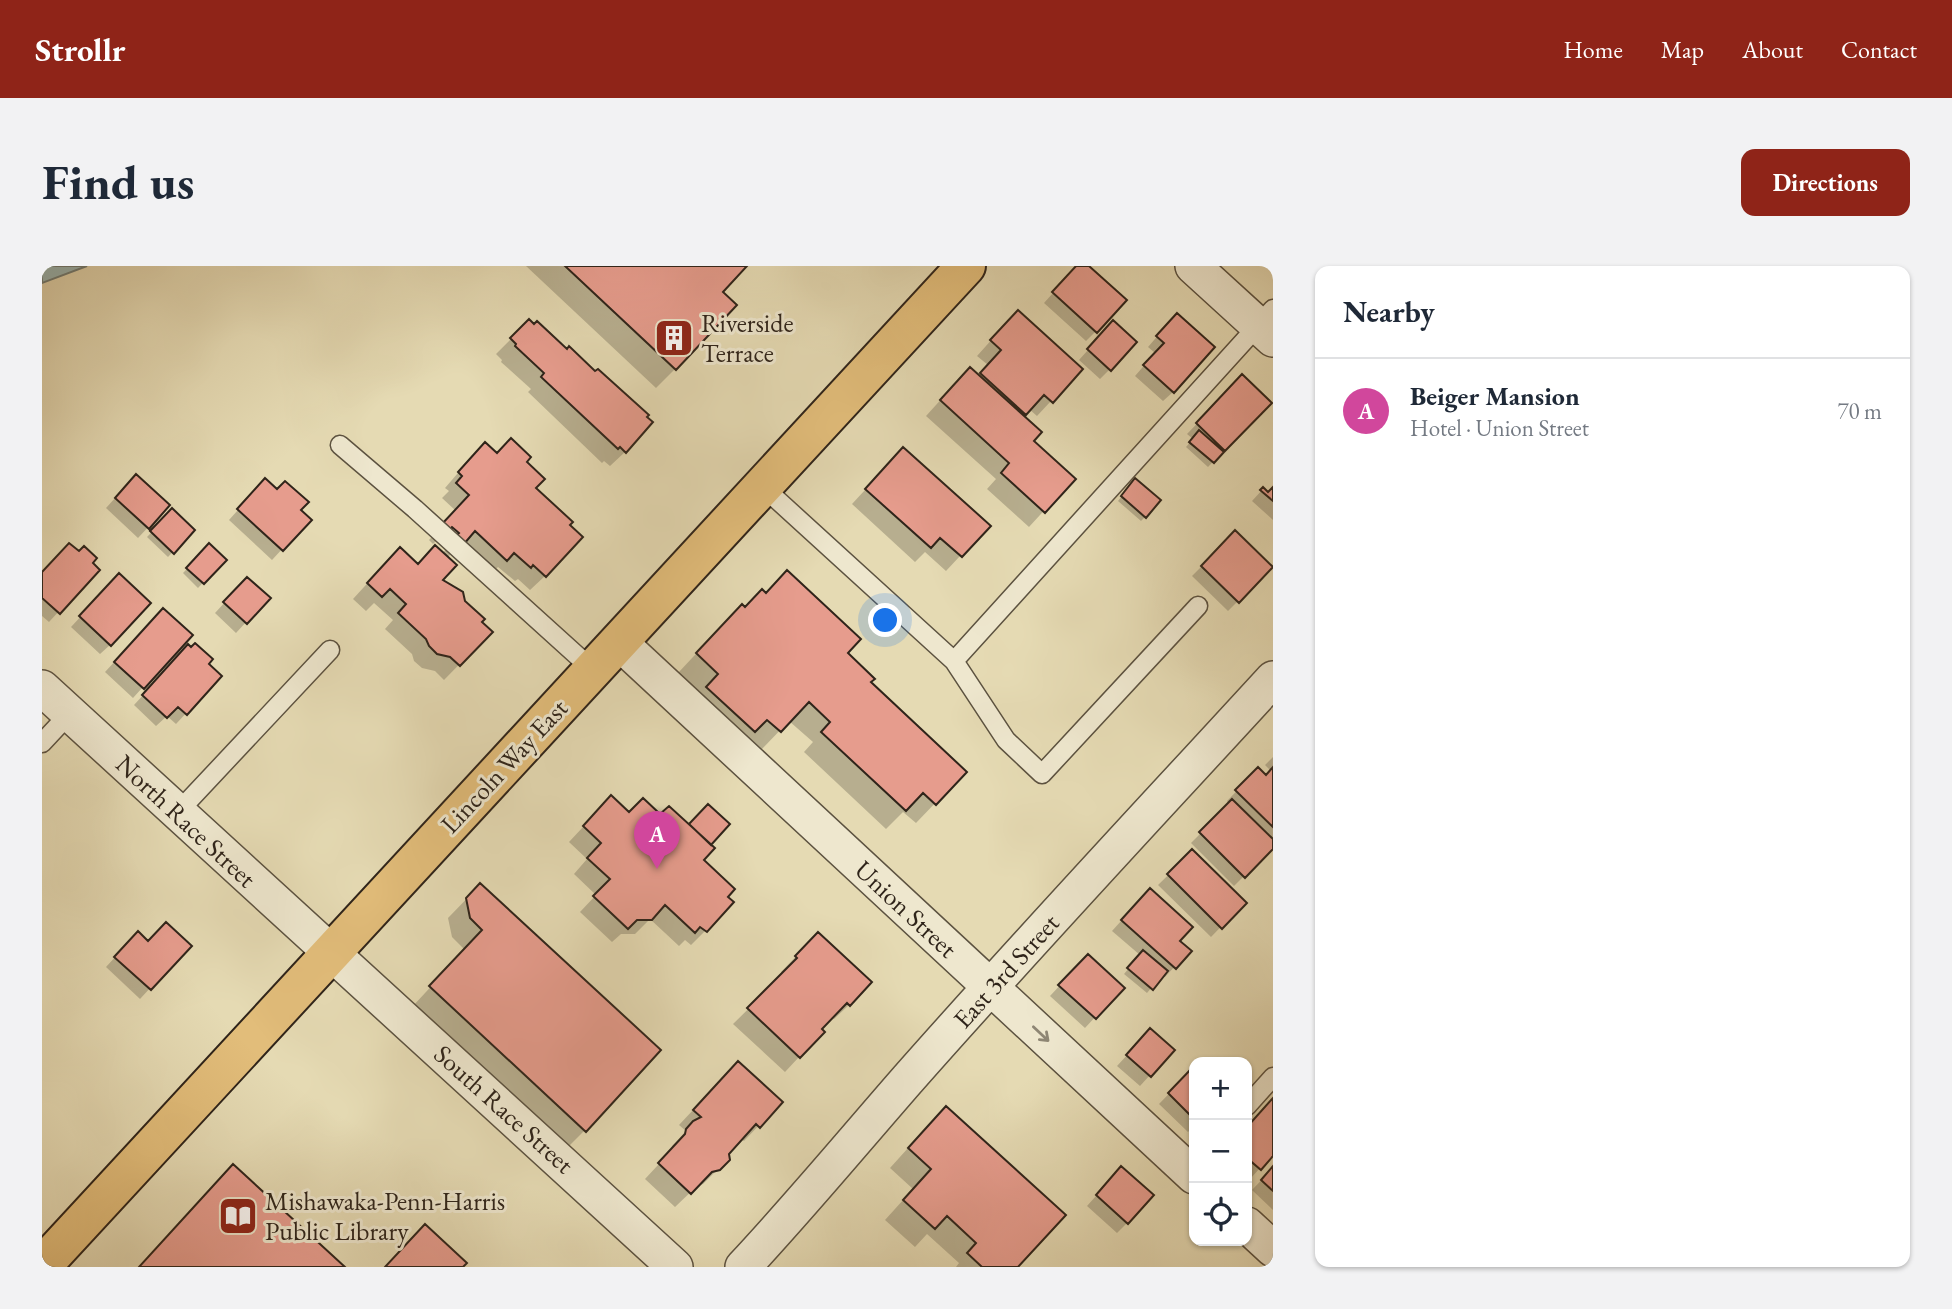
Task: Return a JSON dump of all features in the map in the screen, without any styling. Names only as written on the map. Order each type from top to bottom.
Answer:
[{"type":"main road","name":"Lincoln Way East","points":[[42,1266],[966,266]]},
{"type":"street","points":[[1193,266],[1268,324]]},
{"type":"street","name":"Union Street","points":[[619,642],[1189,1167]]},
{"type":"street","name":"East 3rd Street","points":[[743,1267],[801,1205],[908,1079],[1273,679]]},
{"type":"street","name":"North Race Street","points":[[42,688],[331,954]]},
{"type":"street","name":"South Race Street","points":[[331,954],[675,1267]]},
{"type":"street","points":[[1252,1230],[1273,1250]]},
{"type":"lane","points":[[954,661],[1268,324]]},
{"type":"lane","points":[[340,445],[593,670]]},
{"type":"lane","points":[[762,486],[954,661],[1006,740],[1042,774],[1198,606]]},
{"type":"lane","points":[[178,812],[330,650]]},
{"type":"lane","points":[[42,743],[70,713]]},
{"type":"lane","points":[[1252,1100],[1273,1077]]},
{"type":"water","points":[[42,266],[87,266],[42,283]]},
{"type":"building","name":"Riverside Terrace","points":[[565,266],[747,266],[723,292],[737,305],[676,370]]},
{"type":"building","points":[[1076,266],[1089,266],[1127,300],[1097,333],[1052,292]]},
{"type":"building","points":[[1018,310],[1083,369],[1053,403],[1044,395],[1026,415],[980,373],[1001,350],[990,340]]},
{"type":"building","points":[[1177,313],[1215,347],[1174,393],[1143,365],[1164,343],[1156,336]]},
{"type":"building","points":[[529,319],[534,324],[537,321],[567,349],[569,346],[595,371],[598,369],[649,415],[647,417],[653,422],[626,453],[620,447],[618,449],[541,377],[544,373],[515,346],[510,338]]},
{"type":"building","points":[[1113,320],[1137,342],[1111,371],[1087,349]]},
{"type":"building","points":[[970,367],[1042,432],[1034,441],[1076,479],[1045,513],[1001,473],[1009,463],[940,400]]},
{"type":"building","points":[[1242,374],[1272,403],[1225,451],[1196,423]]},
{"type":"building","points":[[1199,430],[1224,452],[1214,463],[1189,442]]},
{"type":"building","points":[[511,438],[531,457],[527,462],[545,479],[536,488],[573,522],[570,525],[583,537],[546,577],[514,553],[507,561],[475,531],[464,544],[456,536],[459,533],[442,524],[469,495],[456,483],[462,476],[458,472],[485,442],[497,453]]},
{"type":"building","points":[[903,447],[991,526],[962,557],[940,538],[931,548],[865,489]]},
{"type":"building","points":[[136,474],[170,505],[149,529],[115,498]]},
{"type":"building","points":[[265,478],[277,489],[285,481],[309,502],[301,510],[312,520],[283,551],[237,509]]},
{"type":"building","points":[[1135,478],[1161,500],[1146,518],[1121,496]]},
{"type":"building","points":[[1263,487],[1268,492],[1273,487],[1273,501],[1260,490]]},
{"type":"building","points":[[172,508],[195,530],[174,554],[150,531]]},
{"type":"building","points":[[1235,530],[1273,567],[1239,603],[1201,566]]},
{"type":"building","points":[[69,543],[79,551],[84,546],[97,558],[93,563],[100,570],[60,614],[42,598],[42,572]]},
{"type":"building","points":[[209,543],[227,560],[204,584],[186,568]]},
{"type":"building","points":[[435,545],[457,565],[443,580],[463,592],[465,601],[485,619],[482,622],[493,632],[460,666],[450,657],[437,654],[426,639],[398,613],[406,604],[390,589],[382,597],[367,583],[400,547],[418,564]]},
{"type":"building","points":[[787,570],[861,639],[848,653],[875,679],[871,682],[967,772],[936,805],[923,793],[906,811],[821,732],[830,722],[809,702],[781,732],[767,720],[755,732],[706,687],[718,674],[696,653],[742,604],[745,607],[762,589],[766,593]]},
{"type":"building","points":[[119,573],[151,603],[111,646],[79,616]]},
{"type":"building","points":[[247,577],[271,598],[247,624],[223,602]]},
{"type":"building","points":[[163,608],[193,635],[144,689],[114,662]]},
{"type":"building","points":[[195,643],[213,659],[209,664],[222,676],[187,715],[178,707],[167,718],[142,695],[188,644],[191,647]]},
{"type":"building","points":[[1258,767],[1266,775],[1273,767],[1273,827],[1235,790]]},
{"type":"building","points":[[611,795],[629,812],[643,798],[660,814],[669,806],[715,848],[704,860],[735,889],[728,897],[734,902],[707,932],[700,927],[695,933],[665,905],[652,920],[637,920],[628,929],[593,896],[610,879],[587,858],[601,843],[583,826]]},
{"type":"building","points":[[1232,799],[1273,839],[1273,849],[1245,878],[1199,832]]},
{"type":"building","points":[[708,804],[730,824],[711,845],[689,824]]},
{"type":"building","points":[[1192,849],[1247,903],[1222,929],[1167,874]]},
{"type":"building","points":[[480,883],[661,1050],[586,1132],[429,986],[482,930],[470,918],[466,898]]},
{"type":"building","points":[[1150,888],[1193,927],[1180,941],[1192,951],[1176,969],[1121,920]]},
{"type":"building","points":[[166,922],[192,946],[151,990],[114,957],[138,931],[148,941]]},
{"type":"building","points":[[818,932],[872,982],[850,1006],[847,1003],[822,1029],[825,1032],[800,1058],[747,1008],[797,958],[795,956]]},
{"type":"building","points":[[1143,950],[1168,971],[1153,990],[1127,968]]},
{"type":"building","points":[[1088,954],[1125,988],[1096,1019],[1058,985]]},
{"type":"building","points":[[1150,1028],[1175,1050],[1151,1077],[1126,1055]]},
{"type":"building","points":[[738,1061],[783,1102],[760,1128],[756,1124],[729,1154],[730,1160],[720,1170],[712,1172],[691,1194],[658,1163],[685,1134],[693,1121],[701,1117],[693,1110]]},
{"type":"building","points":[[1189,1071],[1189,1114],[1168,1093]]},
{"type":"building","points":[[1273,1098],[1273,1156],[1261,1170],[1252,1162],[1252,1121]]},
{"type":"building","points":[[946,1106],[1066,1215],[1018,1267],[982,1267],[967,1253],[976,1243],[947,1216],[935,1229],[903,1200],[931,1169],[908,1148]]},
{"type":"building","name":"Mishawaka-Penn-Harris Public Library","points":[[233,1164],[345,1267],[139,1267]]},
{"type":"building","points":[[1121,1166],[1154,1195],[1128,1224],[1096,1195]]},
{"type":"building","points":[[1273,1166],[1273,1191],[1261,1180]]},
{"type":"building","points":[[425,1224],[467,1263],[463,1267],[385,1267]]},
{"type":"place","name":"Riverside Terrace","points":[[674,338]]},
{"type":"place","name":"Beiger Mansion","points":[[657,869]]},
{"type":"place","name":"Mishawaka-Penn-Harris Public Library","points":[[238,1216]]}]
